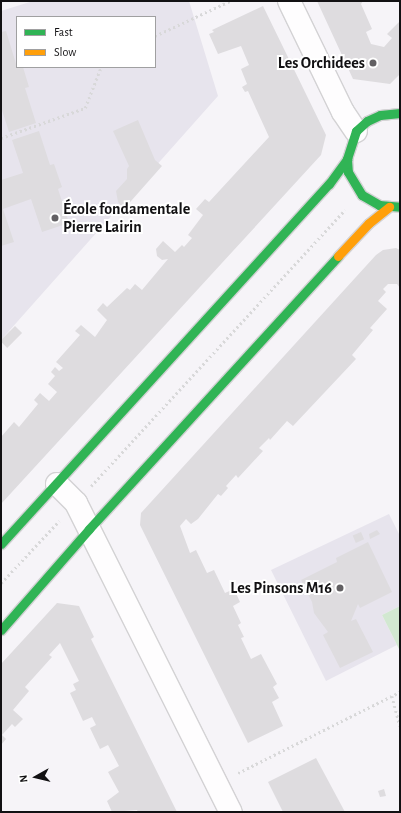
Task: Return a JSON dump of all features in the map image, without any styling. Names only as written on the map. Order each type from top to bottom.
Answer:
[{"type":"street","points":[[290,1],[343,112],[356,131]]},
{"type":"street","points":[[398,112],[373,118],[356,131],[350,144],[347,159],[348,172],[362,195],[370,201],[389,207],[400,207]]},
{"type":"street","points":[[1,544],[330,184],[347,159]]},
{"type":"street","points":[[1,630],[89,529],[369,223],[389,207]]},
{"type":"street","points":[[57,484],[76,503],[230,812]]},
{"type":"path","points":[[156,36],[230,1]]},
{"type":"path","points":[[1,138],[85,108],[101,68]]},
{"type":"path","points":[[1,583],[348,206]]},
{"type":"path","points":[[217,784],[400,692]]},
{"type":"path","points":[[392,696],[400,726]]},
{"type":"shaded area","name":"École fondamentale Pierre Lairin","points":[[33,1],[189,1],[218,96],[1,340],[1,11]]},
{"type":"shaded area","name":"Les Pinsons M16","points":[[389,514],[400,536],[400,606],[382,615],[397,645],[326,681],[271,570]]},
{"type":"green space","points":[[400,606],[400,651],[382,615]]},
{"type":"building","points":[[317,1],[363,1],[361,4],[372,29],[366,32],[371,44],[384,47],[392,38],[387,34],[400,21],[400,74],[390,84],[353,79]]},
{"type":"building","points":[[263,6],[326,135],[321,155],[1,504],[1,437],[14,422],[19,427],[38,404],[34,400],[40,393],[49,401],[57,392],[48,384],[55,376],[51,372],[55,367],[59,371],[63,368],[56,362],[80,335],[75,331],[81,325],[95,337],[107,320],[97,310],[103,303],[107,307],[127,288],[130,290],[135,284],[142,290],[168,259],[162,260],[157,256],[156,249],[163,241],[175,252],[182,245],[184,247],[192,238],[188,235],[203,215],[196,209],[205,199],[209,202],[269,137],[248,91],[245,92],[242,87],[247,84],[241,69],[249,65],[241,46],[218,54],[209,34],[214,32],[212,30]]},
{"type":"building","points":[[6,31],[16,68],[23,68],[29,87],[25,88],[36,123],[9,132],[1,107],[1,32]]},
{"type":"building","points":[[138,120],[155,160],[162,166],[124,209],[118,202],[116,191],[127,179],[127,169],[129,166],[113,131]]},
{"type":"building","points":[[39,131],[50,165],[54,164],[62,187],[58,189],[69,223],[42,232],[31,199],[3,209],[14,242],[1,246],[1,180],[23,173],[12,140]]},
{"type":"building","points":[[396,248],[400,250],[400,288],[397,284],[388,284],[383,289],[386,292],[378,301],[387,309],[370,328],[373,330],[352,355],[356,359],[293,426],[287,421],[270,440],[269,438],[259,448],[263,451],[238,478],[236,475],[226,486],[228,488],[221,496],[218,494],[198,519],[191,524],[186,519],[180,526],[190,553],[196,550],[207,573],[214,570],[225,593],[234,589],[240,602],[233,606],[241,623],[238,625],[244,637],[241,638],[251,659],[261,654],[277,684],[273,687],[279,698],[272,702],[283,726],[248,743],[140,525],[141,513],[376,255],[383,250]]},
{"type":"building","points":[[15,326],[22,333],[7,348],[1,340]]},
{"type":"building","points":[[377,530],[380,534],[370,539],[369,534]]},
{"type":"building","points":[[361,532],[364,539],[356,543],[353,536]]},
{"type":"building","points":[[368,542],[392,592],[360,608],[358,604],[351,621],[356,619],[373,652],[340,668],[323,635],[328,632],[314,613],[312,602],[301,580],[337,562],[336,558]]},
{"type":"building","points":[[57,603],[79,606],[94,637],[91,639],[177,812],[138,812],[137,810],[112,812],[107,801],[119,792],[108,772],[119,766],[108,745],[100,749],[90,728],[96,725],[92,717],[83,721],[70,693],[76,690],[73,684],[79,681],[60,643],[49,655],[52,657],[25,687],[29,691],[13,710],[23,719],[15,727],[12,724],[2,735],[6,739],[1,745],[1,664]]},
{"type":"building","points":[[316,758],[345,812],[283,812],[268,782]]},
{"type":"building","points":[[384,789],[386,796],[380,797],[378,791]]},
{"type":"traffic: fast","points":[[400,113],[380,115],[367,121],[356,131],[347,159],[348,172],[362,195],[379,205],[400,207]]},
{"type":"traffic: fast","points":[[1,544],[329,184],[347,159]]},
{"type":"traffic: fast","points":[[1,630],[89,529],[338,256]]},
{"type":"traffic: slow","points":[[338,256],[369,223],[389,207]]},
{"type":"place","name":"Les Orchidees","points":[[373,63]]},
{"type":"place","name":"École fondamentale Pierre Lairin","points":[[55,218]]},
{"type":"place","name":"Les Pinsons M16","points":[[340,588]]}]
